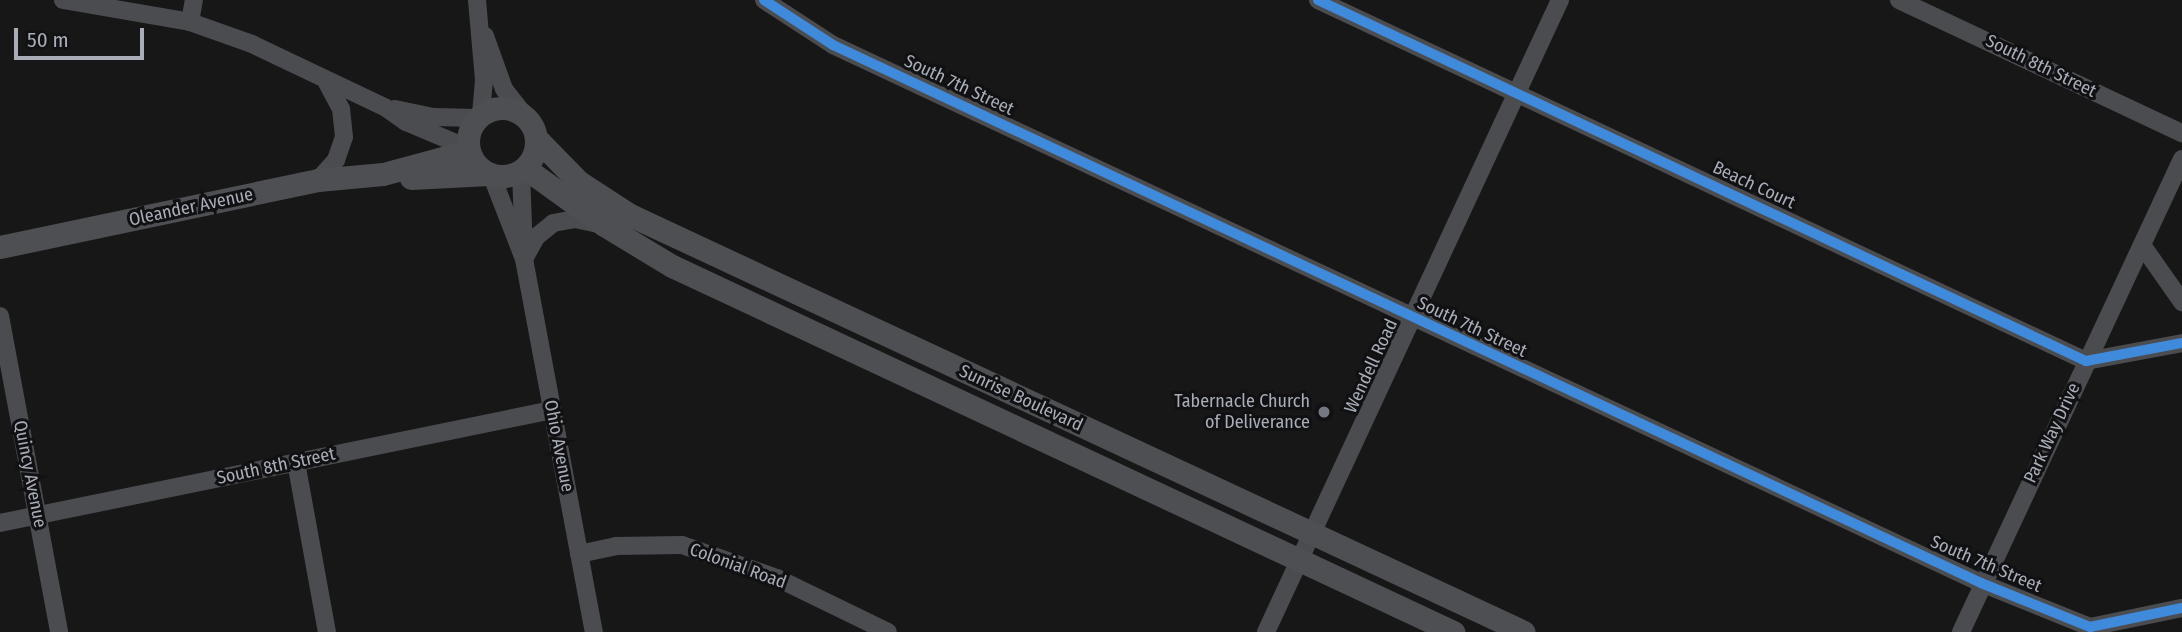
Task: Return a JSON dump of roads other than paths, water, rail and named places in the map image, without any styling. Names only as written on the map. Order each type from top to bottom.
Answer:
[{"type":"main road","points":[[507,108],[524,116],[536,138],[534,154],[523,169],[490,174],[469,150],[479,116],[507,108]]},
{"type":"main road","name":"Sunrise Boulevard","points":[[536,138],[579,182],[630,215],[1524,632]]},
{"type":"main road","name":"Oleander Avenue","points":[[0,247],[318,180],[383,174],[469,150]]},
{"type":"main road","name":"Sunrise Boulevard","points":[[523,169],[604,225],[672,266],[881,368],[1453,632]]},
{"type":"main road","name":"Oleander Avenue","points":[[383,174],[408,178],[490,174]]},
{"type":"street","points":[[63,0],[190,22],[252,44],[327,83],[386,108],[406,122],[469,150]]},
{"type":"street","points":[[190,22],[194,0]]},
{"type":"street","points":[[477,0],[482,30],[504,89],[524,116]]},
{"type":"street","name":"South 7th Street","points":[[764,0],[832,45],[1981,583],[2090,627]]},
{"type":"street","name":"Beach Court","points":[[1318,0],[2086,362]]},
{"type":"street","name":"Wendell Road","points":[[1266,632],[1560,0]]},
{"type":"street","name":"South 8th Street","points":[[1899,0],[2182,133]]},
{"type":"street","points":[[386,108],[433,117],[479,116],[482,30]]},
{"type":"street","points":[[318,180],[336,160],[344,137],[341,109],[327,83]]},
{"type":"street","name":"Park Way Drive","points":[[1961,632],[1981,583],[2182,159]]},
{"type":"street","name":"Ohio Avenue","points":[[523,169],[524,259],[594,632]]},
{"type":"street","name":"Ohio Avenue","points":[[490,174],[524,259]]},
{"type":"street","points":[[524,259],[536,237],[553,223],[575,219],[604,225]]},
{"type":"street","points":[[2141,245],[2182,302]]},
{"type":"street","name":"Quincy Avenue","points":[[0,316],[59,632]]},
{"type":"street","points":[[2086,362],[2182,343]]},
{"type":"street","name":"South 8th Street","points":[[0,523],[552,410]]},
{"type":"street","points":[[296,462],[327,632]]},
{"type":"street","name":"Colonial Road","points":[[579,554],[616,546],[682,545],[776,578],[888,632]]},
{"type":"street","points":[[2068,632],[2182,608]]},
{"type":"place","name":"Tabernacle Church of Deliverance","points":[[1324,412]]}]
